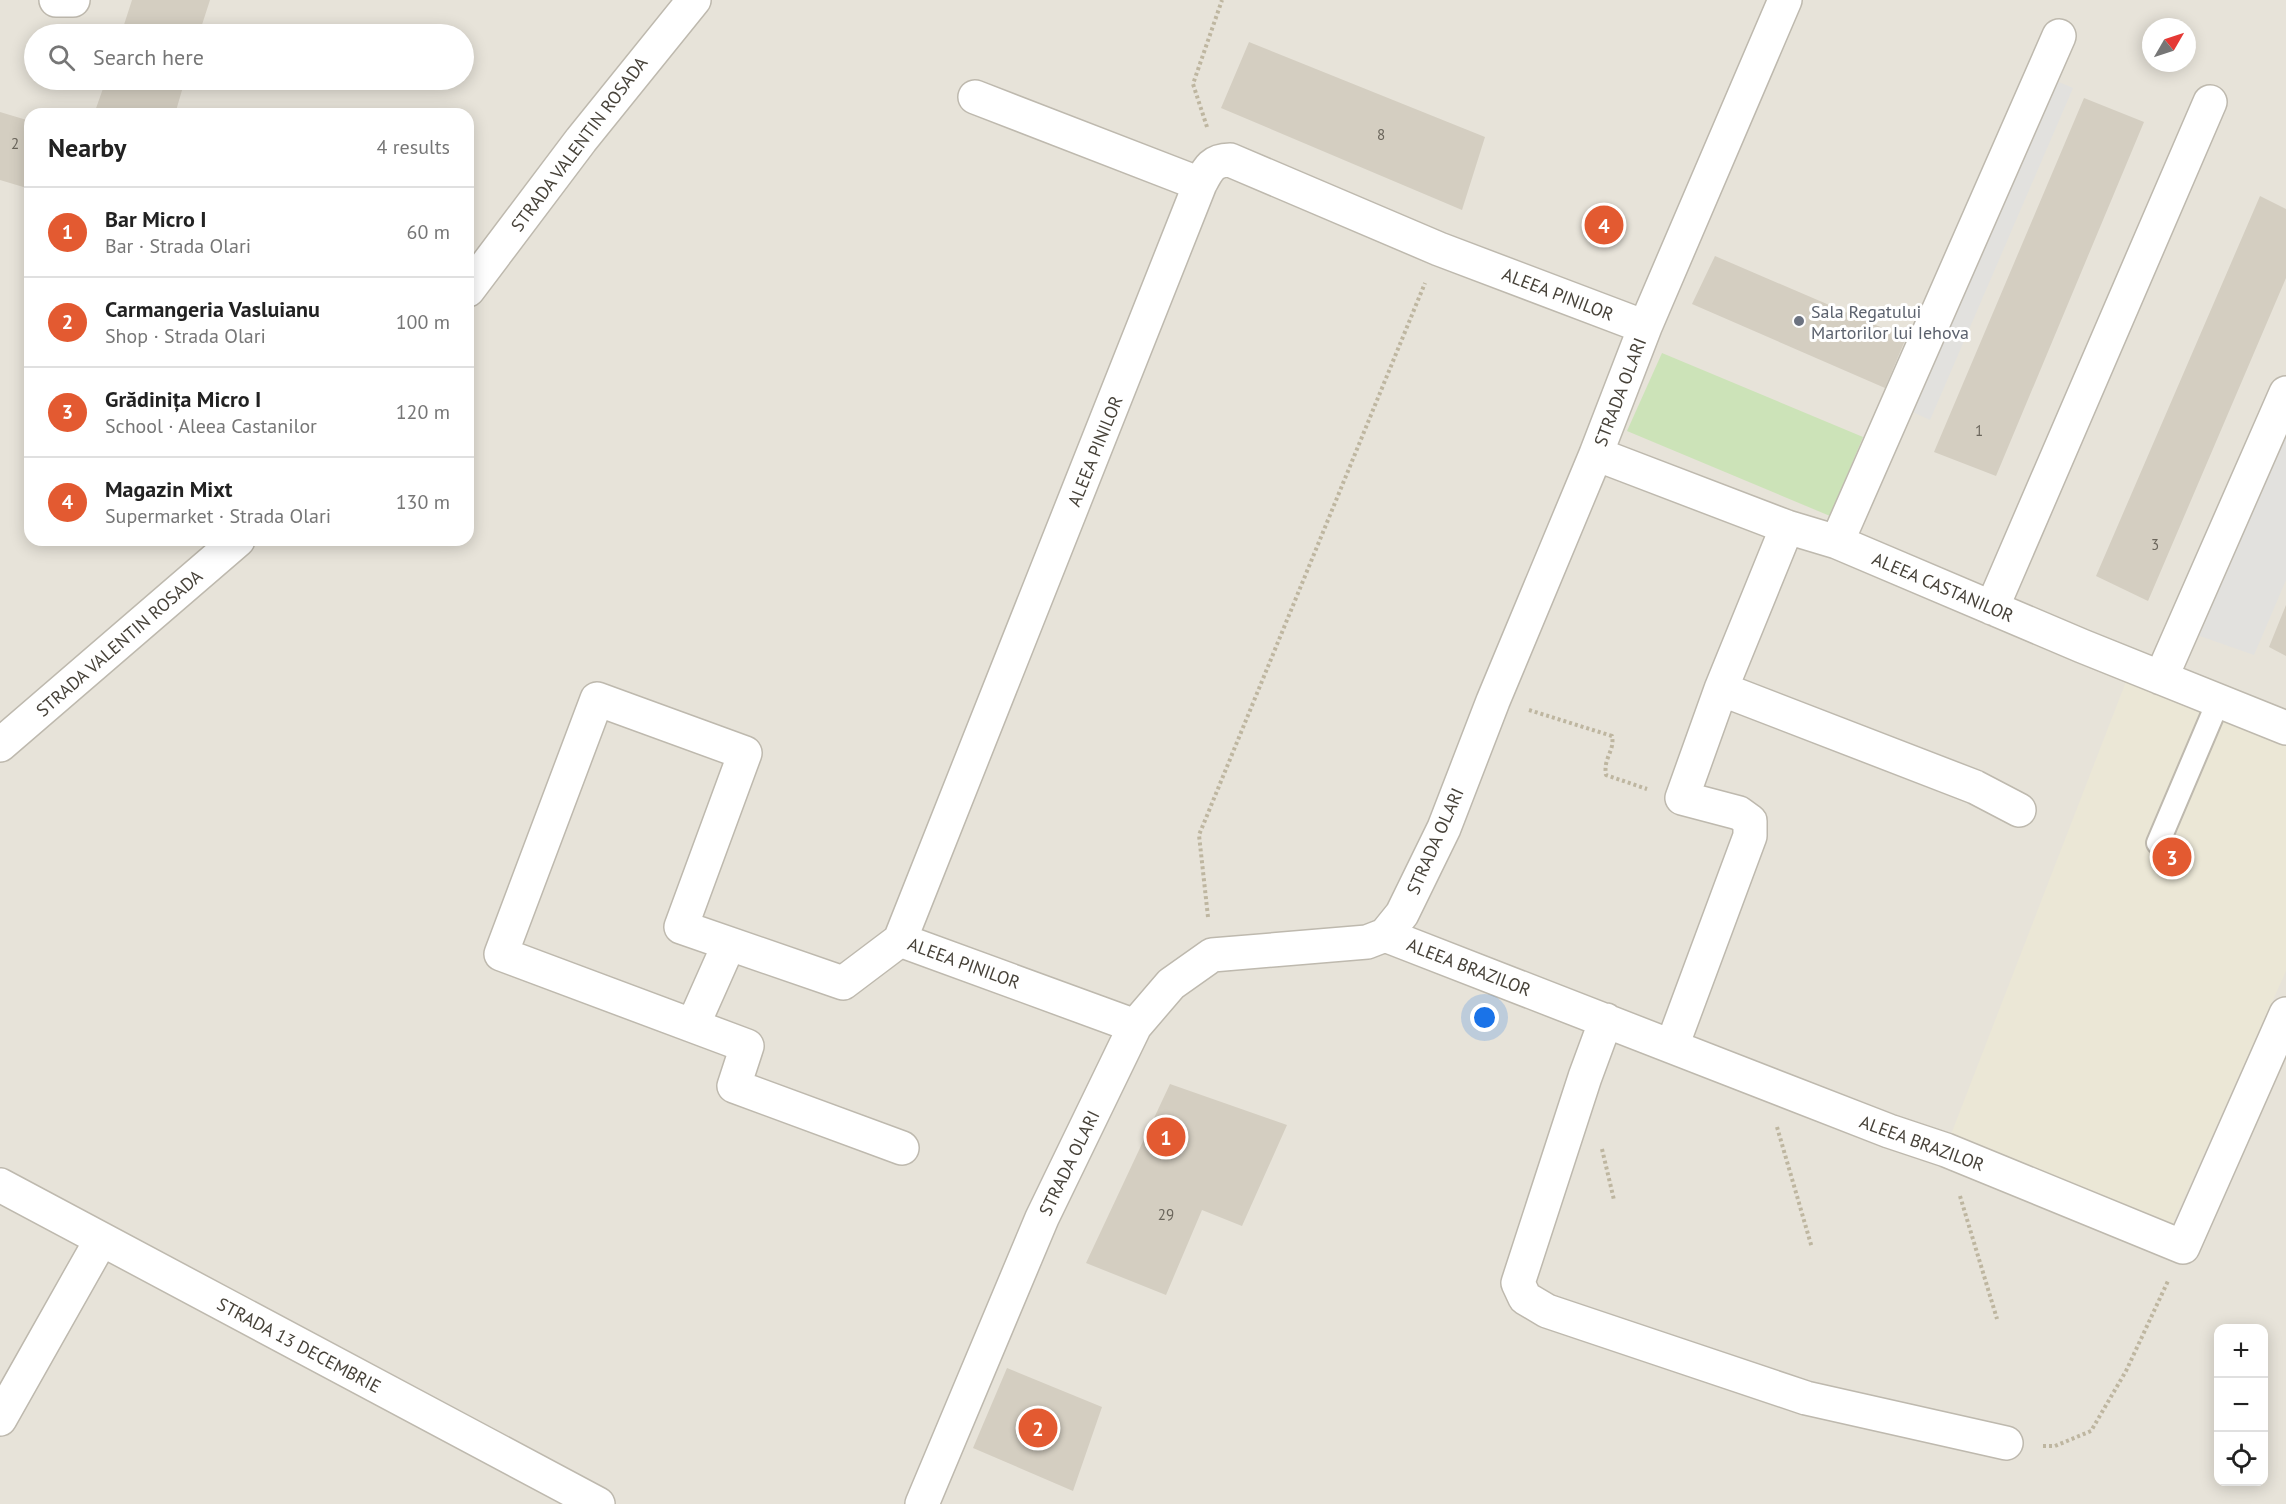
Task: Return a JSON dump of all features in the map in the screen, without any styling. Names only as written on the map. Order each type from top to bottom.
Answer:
[{"type":"street","points":[[56,0],[73,0]]},
{"type":"street","name":"STRADA VALENTIN ROSADA","points":[[474,282],[581,140],[694,0]]},
{"type":"street","name":"STRADA OLARI","points":[[1385,935],[1402,914],[1444,828],[1493,702],[1596,454],[1645,327],[1785,0]]},
{"type":"street","points":[[1836,542],[2059,36]]},
{"type":"street","points":[[975,97],[1209,172]]},
{"type":"street","points":[[1992,608],[2210,102]]},
{"type":"street","name":"ALEEA PINILOR","points":[[1135,1026],[900,940],[1209,172],[1230,160],[1439,249],[1645,327]]},
{"type":"street","points":[[2161,678],[2286,393]]},
{"type":"street","name":"ALEEA CASTANILOR","points":[[1596,454],[1787,527],[1836,542],[2286,729]]},
{"type":"street","points":[[1672,1046],[1750,836],[1750,821],[1739,813],[1682,798],[1721,689],[1787,527]]},
{"type":"street","name":"STRADA VALENTIN ROSADA","points":[[2,738],[231,546]]},
{"type":"street","points":[[1721,689],[1975,787],[2019,810]]},
{"type":"street","points":[[900,940],[843,983],[681,927],[745,753],[597,699],[501,954],[747,1046],[734,1086],[902,1148]]},
{"type":"street","points":[[1212,955],[1367,942],[1385,935]]},
{"type":"street","name":"ALEEA BRAZILOR","points":[[1385,935],[1764,1083],[1947,1150],[2183,1247]]},
{"type":"street","points":[[693,1025],[729,944]]},
{"type":"street","name":"STRADA OLARI","points":[[922,1504],[1042,1218],[1135,1026],[1171,984],[1212,955]]},
{"type":"street","points":[[2183,1247],[2286,1014]]},
{"type":"street","points":[[1606,1020],[1585,1077],[1518,1283],[1525,1298],[1547,1311],[1806,1398],[2006,1443]]},
{"type":"street","name":"STRADA 13 DECEMBRIE","points":[[0,1185],[598,1504]]},
{"type":"street","points":[[0,1419],[101,1240]]},
{"type":"lane","points":[[2158,843],[2218,702]]},
{"type":"path","points":[[1209,172],[1193,84],[1222,0]]},
{"type":"path","points":[[1212,955],[1199,835],[1439,249]]},
{"type":"path","points":[[1493,702],[1524,708],[1612,736],[1613,743],[1604,765],[1606,775],[1614,780],[1682,798]]},
{"type":"path","points":[[1764,1083],[1812,1248]]},
{"type":"path","points":[[1947,1150],[1997,1319]]},
{"type":"path","points":[[2006,1443],[2055,1446],[2091,1431],[2126,1371],[2183,1247]]},
{"type":"shaded area","points":[[0,0],[2286,0],[2286,1504],[0,1504]]},
{"type":"shaded area","points":[[2031,70],[2073,88],[1930,420],[1885,399]]},
{"type":"shaded area","points":[[2286,430],[2286,580],[2254,655],[2197,635]]},
{"type":"shaded area","points":[[2127,679],[2286,743],[2286,971],[2172,1225],[1950,1137]]},
{"type":"green space","points":[[1662,353],[1863,437],[1830,516],[1627,431]]},
{"type":"building","points":[[132,0],[210,0],[202,24],[124,24]]},
{"type":"building","points":[[1249,42],[1485,137],[1462,210],[1221,108]]},
{"type":"building","points":[[102,90],[182,90],[177,108],[96,108]]},
{"type":"building","points":[[2084,98],[2144,122],[1996,476],[1934,452]]},
{"type":"building","points":[[0,112],[24,119],[24,187],[0,180]]},
{"type":"building","points":[[2260,196],[2286,209],[2286,278],[2148,601],[2096,576]]},
{"type":"building","name":"Sala Regatului Martorilor lui Iehova","points":[[1715,256],[1906,338],[1885,388],[1692,304]]},
{"type":"building","points":[[2286,605],[2286,656],[2269,647]]},
{"type":"building","points":[[1170,1084],[1287,1125],[1242,1226],[1202,1210],[1166,1295],[1086,1263]]},
{"type":"building","points":[[1007,1368],[1102,1407],[1073,1491],[973,1448]]},
{"type":"place","name":"Magazin Mixt","points":[[1604,225]]},
{"type":"place","name":"Sala Regatului Martorilor lui Iehova","points":[[1799,321]]},
{"type":"place","name":"Grădinița Micro I","points":[[2172,857]]},
{"type":"place","name":"Bar Micro I","points":[[1166,1137]]},
{"type":"place","name":"Carmangeria Vasluianu","points":[[1038,1428]]}]
